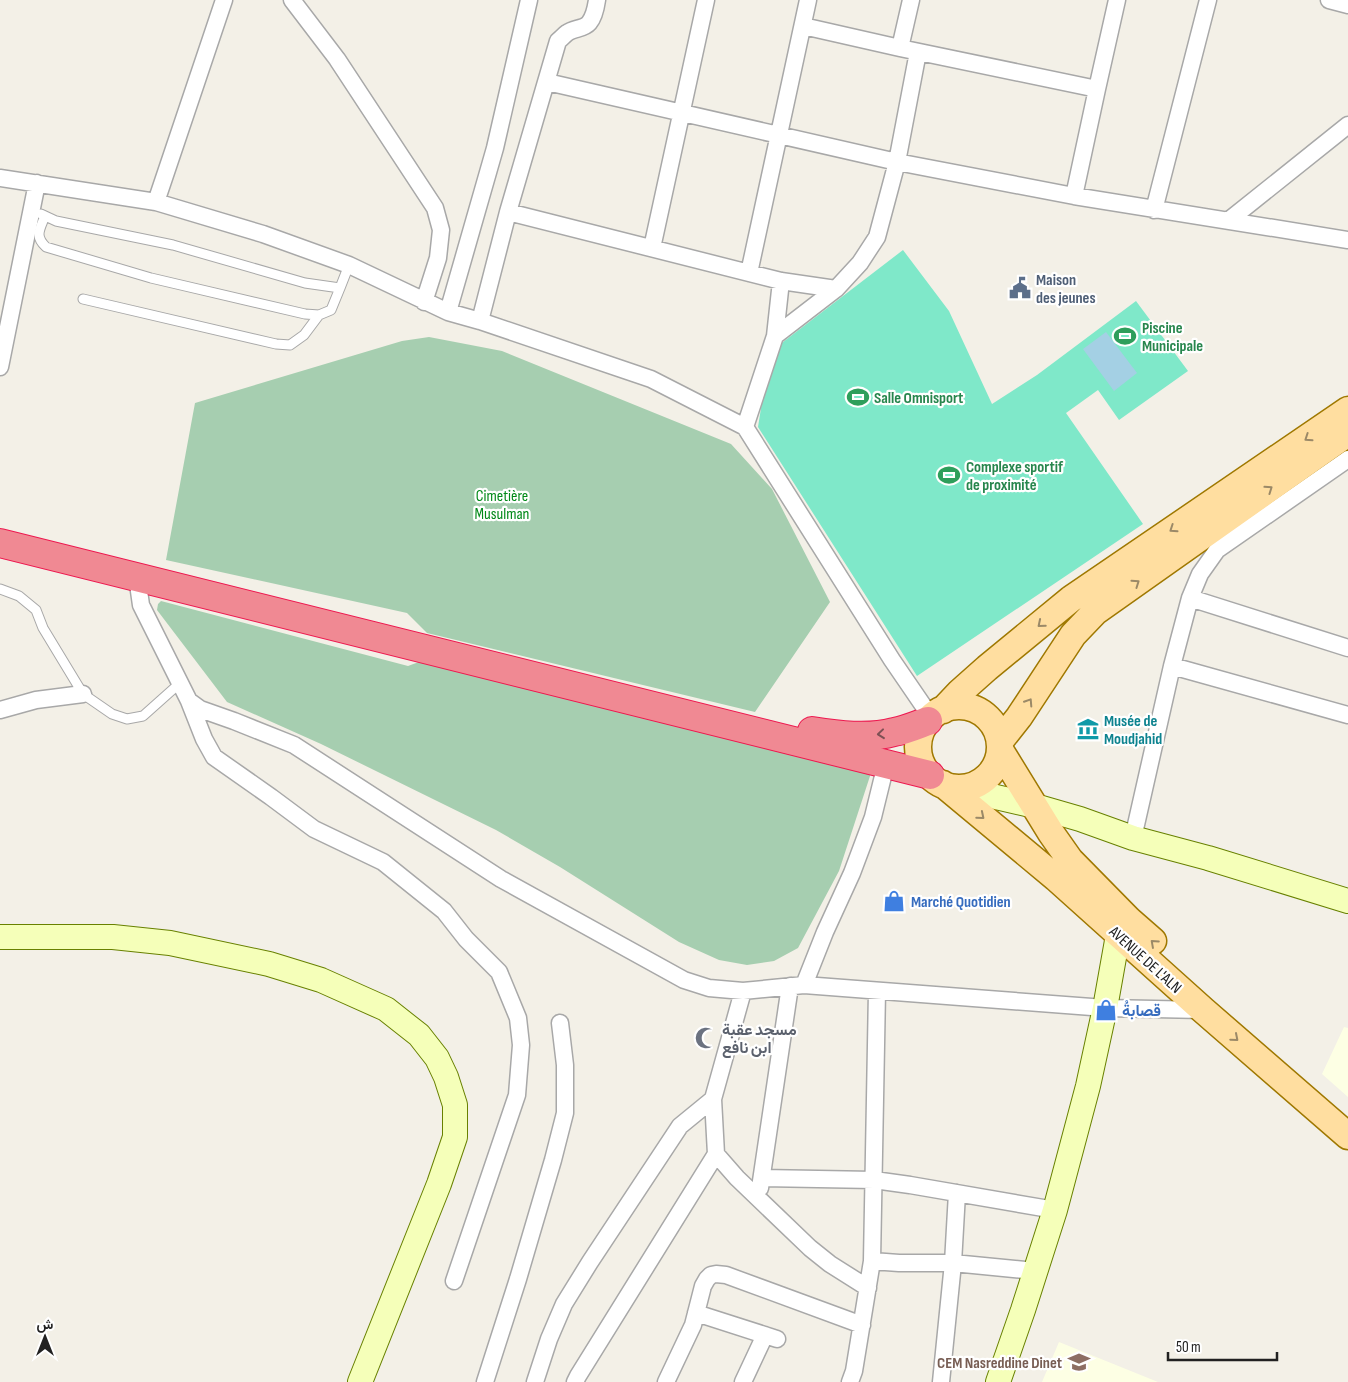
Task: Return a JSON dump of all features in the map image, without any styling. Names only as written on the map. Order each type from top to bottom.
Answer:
[{"type":"highway","points":[[0,530],[402,627],[754,718],[811,730],[838,735],[894,733],[934,716]]},
{"type":"highway","points":[[0,543],[886,764],[942,782]]},
{"type":"main road","points":[[934,716],[955,707],[968,707],[989,719],[996,729],[1000,745],[997,763],[990,774],[979,783],[966,787],[942,782],[921,762],[919,740],[922,730],[934,716],[1071,599],[1348,410]]},
{"type":"main road","points":[[1000,745],[1073,635],[1095,612],[1348,433]]},
{"type":"main road","name":"AVENUE DE L'ALN","points":[[1000,745],[1051,833],[1124,928],[1203,1010],[1348,1136]]},
{"type":"main road","name":"AVENUE DE L'ALN","points":[[942,782],[1056,878],[1124,928],[1348,1114]]},
{"type":"street","points":[[156,202],[224,0]]},
{"type":"street","points":[[292,0],[337,59],[435,208],[441,230],[438,258],[424,302]]},
{"type":"street","points":[[448,312],[495,148],[529,0]]},
{"type":"street","points":[[480,321],[508,212],[558,42],[567,33],[589,24],[598,0]]},
{"type":"street","points":[[652,248],[706,0]]},
{"type":"street","points":[[749,273],[808,0]]},
{"type":"street","points":[[900,48],[910,0]]},
{"type":"street","points":[[1074,196],[1117,0]]},
{"type":"street","points":[[1154,210],[1208,0]]},
{"type":"street","points":[[1329,0],[1348,5]]},
{"type":"street","points":[[803,26],[1097,89]]},
{"type":"street","points":[[775,336],[836,290],[860,263],[877,237],[898,162],[918,52]]},
{"type":"street","points":[[547,82],[898,162],[1154,210],[1348,240]]},
{"type":"street","points":[[1228,221],[1348,125]]},
{"type":"street","points":[[0,178],[156,202],[263,234],[349,265],[448,312],[651,379],[745,427],[892,660],[934,716]]},
{"type":"street","points":[[0,367],[38,212],[36,183]]},
{"type":"street","points":[[508,212],[781,281],[836,290]]},
{"type":"street","points":[[745,427],[775,336],[781,281]]},
{"type":"street","points":[[1133,838],[1172,666],[1190,598],[1200,574],[1217,550],[1348,459]]},
{"type":"street","points":[[137,577],[141,605],[189,701],[204,739],[214,757],[271,796],[314,829],[384,862],[444,911],[466,939],[498,972],[518,1018],[521,1045],[517,1095],[454,1281]]},
{"type":"street","points":[[1190,598],[1348,648]]},
{"type":"street","points":[[1172,666],[1348,715]]},
{"type":"street","points":[[0,710],[36,700],[83,694]]},
{"type":"street","points":[[189,701],[200,709],[294,745],[500,879],[684,980],[709,988],[743,991],[797,986],[877,990],[1105,1008],[1203,1010]]},
{"type":"street","points":[[759,1198],[797,986],[826,932],[852,873],[873,817],[886,764]]},
{"type":"street","points":[[942,782],[1080,819],[1133,838],[1218,861],[1348,901]]},
{"type":"street","points":[[998,1382],[1055,1210],[1088,1086],[1124,928]]},
{"type":"street","points":[[0,937],[113,937],[170,943],[269,964],[321,980],[386,1009],[419,1035],[437,1058],[452,1095],[455,1104],[455,1137],[439,1184],[360,1382]]},
{"type":"street","points":[[850,1382],[854,1371],[872,1261],[877,990]]},
{"type":"street","points":[[576,1382],[716,1154],[713,1100],[743,991]]},
{"type":"street","points":[[485,1382],[553,1160],[565,1114],[565,1065],[560,1023]]},
{"type":"street","points":[[535,1382],[549,1339],[564,1304],[590,1262],[680,1126],[713,1100]]},
{"type":"street","points":[[716,1154],[810,1248],[830,1264],[868,1288]]},
{"type":"street","points":[[762,1178],[874,1180],[1055,1210]]},
{"type":"street","points":[[941,1382],[953,1263],[957,1193]]},
{"type":"street","points":[[872,1261],[953,1263],[1035,1271]]},
{"type":"street","points":[[666,1382],[693,1325],[703,1286],[711,1275],[726,1275],[862,1325]]},
{"type":"street","points":[[696,1313],[771,1337],[743,1382]]},
{"type":"lane","points":[[340,288],[305,283],[173,245],[56,222],[38,212],[40,242],[46,247],[151,278],[305,314],[319,314],[331,310],[340,288],[349,265]]},
{"type":"lane","points":[[83,299],[276,344],[290,345],[304,335],[319,314]]},
{"type":"lane","points":[[0,589],[19,596],[36,610],[43,628],[83,694],[112,714],[127,719],[142,716],[180,684]]},
{"type":"shaded area","points":[[1344,1027],[1348,1028],[1348,1097],[1322,1074]]},
{"type":"shaded area","name":"CEM Nasreddine Dinet","points":[[1059,1342],[1158,1382],[1042,1382]]},
{"type":"green space","name":"Complexe sportif de proximité","points":[[903,250],[949,311],[992,404],[1037,375],[1136,301],[1188,371],[1119,420],[1098,390],[1066,413],[1143,524],[917,676],[758,427],[770,352]]},
{"type":"green space","name":"Cimetière Musulman","points":[[429,337],[502,351],[731,444],[772,489],[830,602],[755,712],[427,633],[407,613],[166,560],[195,403],[402,341]]},
{"type":"green space","points":[[161,601],[408,666],[435,656],[871,773],[839,871],[798,948],[774,961],[747,965],[719,960],[679,942],[560,867],[496,830],[321,744],[227,702],[157,610],[158,604]]},
{"type":"water","points":[[1106,332],[1137,373],[1114,391],[1083,349]]},
{"type":"place","name":"Maison des jeunes","points":[[1020,288]]},
{"type":"place","name":"Piscine Municipale","points":[[1125,336]]},
{"type":"place","name":"Salle Omnisport","points":[[858,397]]},
{"type":"place","name":"Complexe sportif de proximité","points":[[949,475]]},
{"type":"place","name":"Musée de Moudjahid","points":[[1088,729]]},
{"type":"place","name":"Marché Quotidien","points":[[894,901]]},
{"type":"place","name":"قصابةُ","points":[[1106,1010]]},
{"type":"place","name":"مسجد عقبة ابن نافع","points":[[706,1038]]},
{"type":"place","name":"CEM Nasreddine Dinet","points":[[1079,1362]]}]
